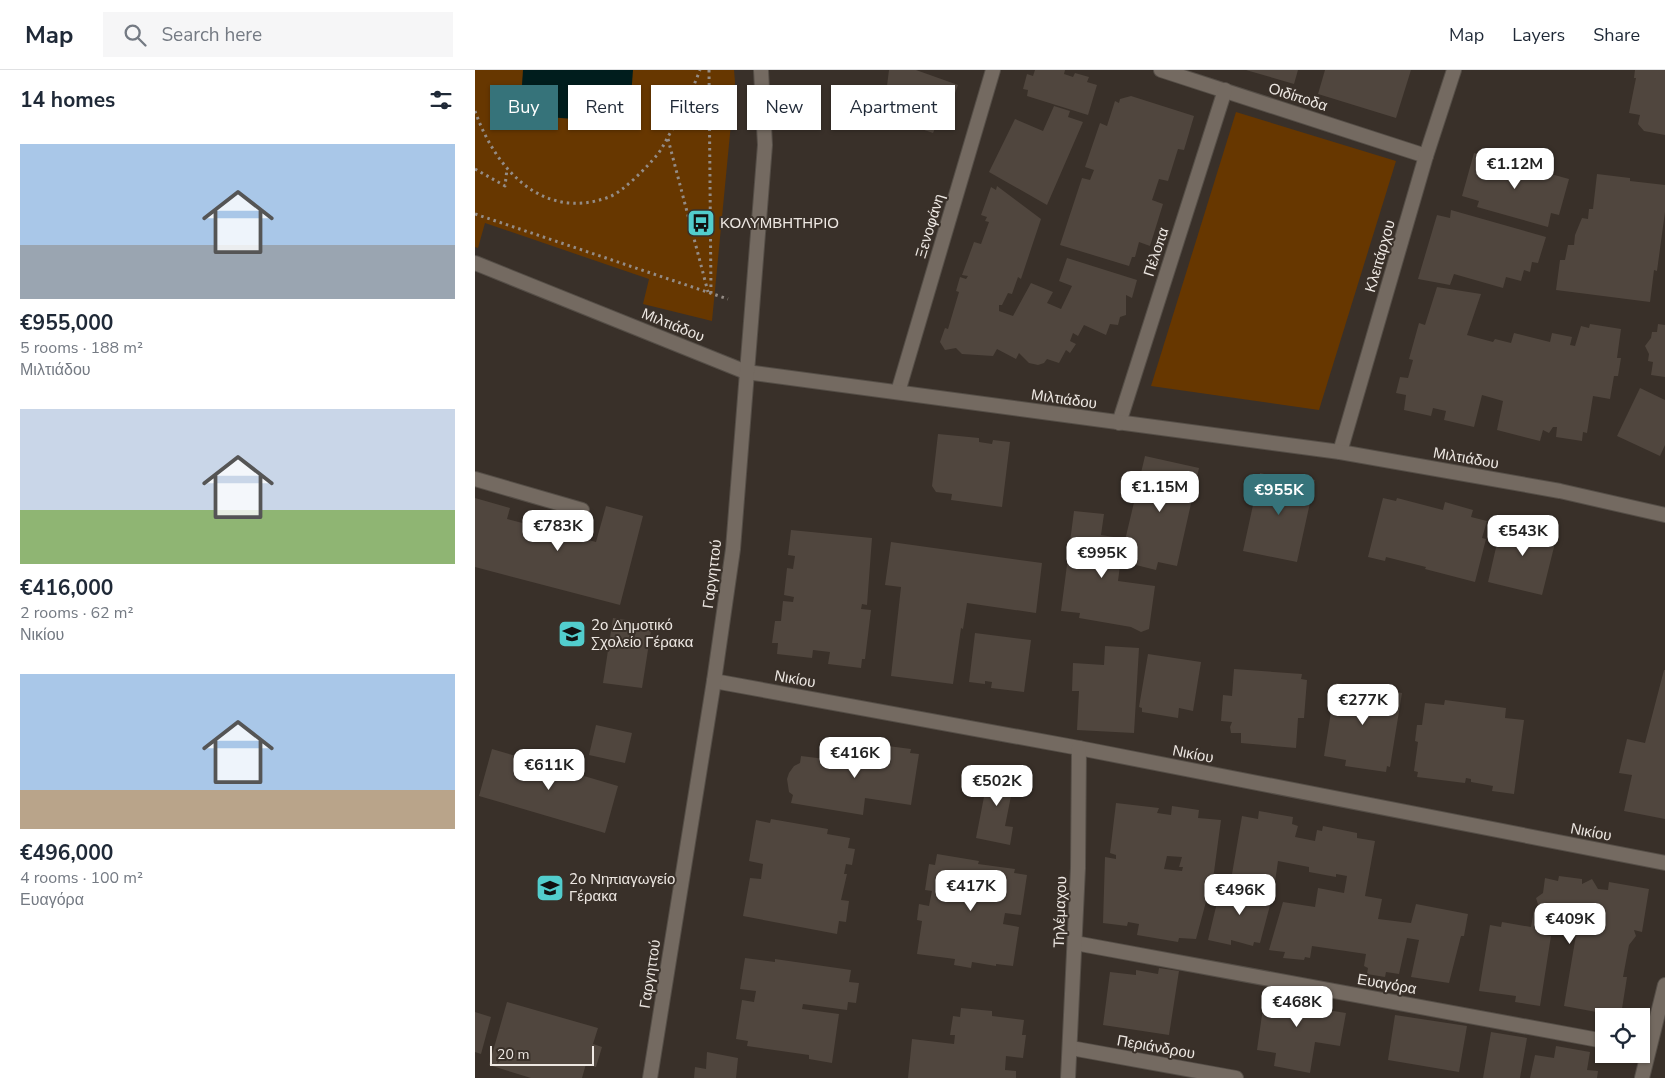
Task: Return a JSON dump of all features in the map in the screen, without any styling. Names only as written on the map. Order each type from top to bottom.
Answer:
[{"type":"street","name":"Γαργηττού","points":[[650,1078],[714,681],[733,549],[765,145],[761,70]]},
{"type":"street","name":"Ξενοφάνη","points":[[898,392],[993,70]]},
{"type":"street","name":"Οιδίποδα","points":[[1161,70],[1426,156]]},
{"type":"street","name":"Κλειτάρχου","points":[[1340,452],[1426,156],[1454,70]]},
{"type":"street","name":"Πέλοπα","points":[[1119,423],[1225,90]]},
{"type":"street","name":"Μιλτιάδου","points":[[475,263],[746,372],[1340,452],[1560,491],[1665,515]]},
{"type":"street","points":[[475,479],[582,510]]},
{"type":"street","name":"Νικίου","points":[[714,681],[1079,748],[1665,863]]},
{"type":"street","name":"Τηλέμαχου","points":[[1068,1078],[1075,943],[1079,748]]},
{"type":"street","name":"Ευαγόρα","points":[[1075,943],[1595,1039]]},
{"type":"street","points":[[1650,1032],[1665,985]]},
{"type":"street","name":"Περιάνδρου","points":[[1071,1048],[1236,1078]]},
{"type":"street","points":[[1642,1078],[1644,1063]]},
{"type":"path","points":[[475,111],[486,138],[502,164],[525,186],[548,198],[567,204],[588,202],[610,197],[629,183],[658,154],[682,113],[700,70]]},
{"type":"path","points":[[709,70],[709,293]]},
{"type":"path","points":[[668,138],[709,293]]},
{"type":"path","points":[[475,169],[505,186],[507,169]]},
{"type":"path","points":[[475,214],[752,307]]},
{"type":"shaded area","points":[[475,70],[734,70],[735,85],[651,85],[651,130],[730,130],[712,321],[643,304],[649,279],[485,223],[478,248],[475,247]]},
{"type":"shaded area","points":[[1236,112],[1396,161],[1319,410],[1151,386]]},
{"type":"water","points":[[523,70],[633,70],[632,85],[568,85],[568,119],[558,118],[558,85],[522,85]]},
{"type":"building","points":[[889,70],[916,70],[958,85],[955,93],[955,85],[887,85]]},
{"type":"building","points":[[1035,70],[1065,70],[1064,74],[1073,77],[1075,73],[1089,77],[1087,82],[1097,85],[1088,115],[1027,96],[1028,90],[1023,89],[1027,74],[1033,76]]},
{"type":"building","points":[[1246,70],[1298,70],[1294,84]]},
{"type":"building","points":[[1325,70],[1411,70],[1396,118],[1318,94]]},
{"type":"building","points":[[1635,70],[1665,70],[1665,135],[1644,131],[1638,124],[1640,115],[1629,113],[1636,78],[1634,78]]},
{"type":"building","points":[[1131,96],[1194,116],[1184,150],[1178,149],[1168,181],[1159,179],[1152,200],[1163,204],[1150,246],[1139,242],[1135,257],[1132,257],[1129,266],[1060,245],[1082,178],[1090,180],[1094,170],[1085,167],[1100,123],[1107,126],[1115,101],[1119,103],[1120,99]]},
{"type":"building","points":[[1054,106],[1070,111],[1068,117],[1083,122],[1047,205],[989,172],[1015,119],[1043,131]]},
{"type":"building","points":[[1474,153],[1569,179],[1559,215],[1551,213],[1548,227],[1477,207],[1479,201],[1462,196]]},
{"type":"building","points":[[1597,174],[1630,178],[1630,181],[1665,185],[1665,212],[1657,271],[1654,270],[1650,302],[1556,290],[1560,260],[1565,260],[1568,245],[1574,245],[1575,235],[1582,218],[1588,219],[1589,209],[1593,209]]},
{"type":"building","points":[[997,186],[1041,219],[1021,279],[1018,277],[1012,294],[1008,293],[1002,305],[999,305],[999,311],[1013,316],[1031,283],[1053,292],[1047,303],[1061,309],[1072,286],[1059,281],[1067,258],[1137,280],[1132,298],[1126,295],[1126,315],[1120,317],[1118,325],[1110,324],[1106,335],[1084,325],[1078,336],[1073,333],[1070,341],[1076,344],[1070,353],[1066,350],[1059,363],[1047,359],[1044,363],[1038,365],[1029,363],[1019,353],[1016,359],[997,349],[993,356],[962,354],[956,348],[945,350],[940,342],[945,328],[948,329],[959,292],[956,291],[960,277],[966,279],[968,276],[962,275],[974,242],[981,244],[989,222],[985,221],[987,217],[981,215],[991,187],[996,190]]},
{"type":"building","points":[[1451,210],[1546,237],[1538,263],[1532,262],[1530,272],[1524,270],[1521,281],[1506,277],[1503,288],[1454,274],[1450,285],[1418,279],[1437,215],[1450,218]]},
{"type":"building","points":[[1437,287],[1481,294],[1467,335],[1493,342],[1495,339],[1511,343],[1514,333],[1550,342],[1552,333],[1572,337],[1570,345],[1575,346],[1581,326],[1589,328],[1590,324],[1621,329],[1617,358],[1621,358],[1618,376],[1614,376],[1610,399],[1593,396],[1587,433],[1583,432],[1582,441],[1556,437],[1557,427],[1553,427],[1549,433],[1543,430],[1540,441],[1497,430],[1503,401],[1482,395],[1474,427],[1444,420],[1446,411],[1433,408],[1431,416],[1404,410],[1406,395],[1396,393],[1400,377],[1408,378],[1413,360],[1409,359],[1419,323],[1425,325]]},
{"type":"building","points":[[1658,324],[1665,325],[1665,377],[1651,375],[1653,362],[1648,361],[1649,354],[1645,346],[1651,338],[1652,332],[1657,332]]},
{"type":"building","points":[[1640,388],[1665,400],[1665,445],[1660,456],[1617,436]]},
{"type":"building","points":[[938,434],[979,438],[979,442],[992,444],[993,440],[1010,442],[1002,507],[951,500],[952,494],[936,492],[932,486]]},
{"type":"building","points":[[1145,456],[1199,468],[1177,566],[1158,562],[1156,570],[1136,565],[1138,557],[1122,553]]},
{"type":"building","points":[[1260,473],[1277,477],[1278,474],[1295,478],[1295,475],[1315,480],[1297,562],[1243,551]]},
{"type":"building","points":[[475,498],[510,508],[507,519],[596,542],[606,506],[643,516],[620,605],[475,567]]},
{"type":"building","points":[[1383,498],[1396,501],[1397,498],[1443,510],[1445,502],[1473,510],[1471,517],[1487,521],[1482,538],[1486,539],[1475,582],[1386,557],[1385,561],[1368,557]]},
{"type":"building","points":[[1074,511],[1104,514],[1101,535],[1120,538],[1117,557],[1121,558],[1118,581],[1155,586],[1149,629],[1141,632],[1131,627],[1079,618],[1080,613],[1061,611]]},
{"type":"building","points":[[1508,519],[1558,531],[1542,595],[1488,582],[1501,526],[1506,527]]},
{"type":"building","points":[[791,530],[872,538],[867,605],[862,604],[861,609],[871,610],[865,659],[862,659],[861,668],[828,664],[830,652],[813,650],[812,658],[777,654],[778,643],[772,643],[775,621],[781,621],[783,601],[793,602],[794,597],[784,595],[787,568],[793,569],[795,556],[788,555]]},
{"type":"building","points":[[891,542],[1042,563],[1036,613],[967,603],[963,629],[961,628],[953,684],[891,676],[901,587],[885,585]]},
{"type":"building","points":[[613,618],[652,624],[642,688],[603,683]]},
{"type":"building","points":[[975,633],[1031,640],[1024,692],[991,688],[992,682],[985,681],[985,684],[969,682]]},
{"type":"building","points":[[1105,646],[1139,648],[1134,733],[1077,730],[1079,691],[1072,691],[1073,663],[1104,665]]},
{"type":"building","points":[[1148,654],[1201,662],[1193,711],[1179,708],[1178,718],[1142,712],[1142,708],[1139,707]]},
{"type":"building","points":[[1234,669],[1302,674],[1301,679],[1307,680],[1304,718],[1298,718],[1296,748],[1241,743],[1241,733],[1231,733],[1230,727],[1232,722],[1221,721],[1223,695],[1232,696]]},
{"type":"building","points":[[1664,670],[1665,819],[1624,811],[1632,775],[1619,773],[1627,739],[1645,743]]},
{"type":"building","points":[[1336,683],[1402,693],[1390,767],[1387,766],[1386,772],[1345,766],[1346,760],[1324,756],[1331,712],[1328,711],[1331,691],[1335,692]]},
{"type":"building","points":[[1445,700],[1506,708],[1505,718],[1524,720],[1514,794],[1492,791],[1493,786],[1471,782],[1471,779],[1466,778],[1465,783],[1417,777],[1418,772],[1414,771],[1418,742],[1415,741],[1417,725],[1422,725],[1425,703],[1444,705]]},
{"type":"building","points":[[596,725],[632,733],[625,763],[589,755]]},
{"type":"building","points":[[865,743],[911,749],[910,753],[919,754],[911,805],[865,798],[863,815],[791,803],[793,795],[789,792],[787,779],[794,766],[800,763],[801,756],[833,760],[834,749],[843,747],[848,748],[853,758],[863,760]]},
{"type":"building","points":[[492,749],[618,786],[605,833],[479,796]]},
{"type":"building","points":[[990,766],[1016,771],[1005,826],[1013,827],[1010,845],[976,838]]},
{"type":"building","points":[[1116,803],[1159,808],[1157,813],[1171,815],[1172,806],[1199,810],[1198,818],[1221,820],[1214,872],[1196,939],[1179,938],[1178,942],[1137,935],[1139,924],[1128,922],[1127,926],[1103,923],[1105,857],[1116,859],[1116,855],[1110,853]],"holes":[[[1167,856],[1182,857],[1179,867],[1183,867],[1182,871],[1164,869]]]},
{"type":"building","points":[[1259,811],[1293,817],[1292,824],[1298,826],[1295,837],[1315,841],[1317,830],[1322,831],[1323,826],[1357,833],[1357,838],[1375,841],[1365,896],[1382,899],[1378,919],[1411,923],[1416,904],[1468,914],[1464,936],[1461,936],[1449,983],[1411,977],[1419,940],[1407,938],[1399,974],[1386,972],[1385,977],[1367,974],[1368,968],[1364,966],[1366,954],[1312,946],[1310,958],[1305,957],[1304,960],[1283,958],[1285,952],[1269,950],[1283,902],[1315,907],[1318,888],[1344,893],[1347,876],[1336,874],[1336,877],[1309,872],[1309,867],[1278,861],[1275,882],[1232,874],[1242,816],[1258,819]]},
{"type":"building","points":[[771,819],[828,829],[827,834],[850,838],[848,848],[855,849],[852,865],[846,864],[844,874],[847,874],[841,900],[849,901],[846,922],[839,921],[837,934],[743,916],[750,878],[761,879],[763,864],[749,861],[756,820],[770,823]]},
{"type":"building","points":[[937,854],[979,861],[978,864],[1015,869],[1014,873],[1027,875],[1021,915],[1005,913],[1003,924],[1019,927],[1013,966],[996,964],[996,966],[972,962],[971,968],[954,965],[955,959],[917,954],[922,921],[917,920],[919,904],[929,906],[932,891],[925,890],[929,864],[935,865]]},
{"type":"building","points":[[1559,876],[1582,879],[1582,884],[1592,879],[1598,889],[1608,890],[1609,882],[1649,889],[1642,932],[1634,930],[1636,936],[1629,945],[1623,977],[1627,977],[1622,1008],[1595,1008],[1595,1012],[1564,1006],[1576,935],[1543,929],[1542,934],[1551,936],[1540,1006],[1515,1002],[1516,996],[1479,991],[1490,925],[1501,927],[1502,922],[1531,927],[1534,910],[1540,911],[1536,898],[1543,893],[1545,878],[1558,881]]},
{"type":"building","points":[[1221,886],[1273,894],[1260,943],[1254,942],[1253,946],[1231,940],[1231,945],[1208,940]]},
{"type":"building","points":[[745,958],[775,962],[775,959],[851,970],[849,982],[859,983],[856,1003],[848,1002],[847,1010],[803,1004],[802,1009],[839,1014],[832,1063],[809,1059],[809,1055],[747,1046],[748,1041],[736,1039],[742,1000],[754,1002],[756,991],[740,989]]},
{"type":"building","points":[[1159,968],[1179,971],[1169,1035],[1103,1025],[1110,972],[1136,975],[1136,970],[1158,974]]},
{"type":"building","points":[[1266,987],[1323,996],[1321,1009],[1346,1013],[1340,1046],[1315,1042],[1310,1073],[1274,1066],[1276,1053],[1257,1050]]},
{"type":"building","points":[[507,1002],[598,1028],[593,1044],[602,1047],[596,1067],[586,1064],[582,1078],[531,1078],[489,1065]]},
{"type":"building","points":[[961,1008],[992,1011],[992,1016],[1024,1020],[1022,1035],[1026,1035],[1023,1058],[1006,1056],[1005,1070],[1016,1071],[1016,1078],[908,1078],[912,1039],[954,1044],[955,1035],[950,1035],[953,1016],[960,1017]]},
{"type":"building","points":[[475,1012],[491,1017],[481,1054],[475,1052]]},
{"type":"building","points":[[1395,1015],[1467,1026],[1459,1072],[1388,1060]]},
{"type":"building","points":[[1491,1032],[1527,1038],[1520,1078],[1483,1078]]},
{"type":"building","points":[[1556,1046],[1590,1052],[1587,1070],[1598,1071],[1597,1078],[1530,1078],[1535,1055],[1554,1058]]},
{"type":"building","points":[[707,1052],[738,1058],[736,1078],[694,1078],[695,1067],[706,1069]]},
{"type":"place","name":"ΚΟΛΥΜΒΗΤΗΡΙΟ","points":[[701,223]]},
{"type":"place","name":"2ο Δημοτικό Σχολείο Γέρακα","points":[[572,634]]},
{"type":"place","name":"2ο Νηπιαγωγείο Γέρακα","points":[[550,888]]}]
